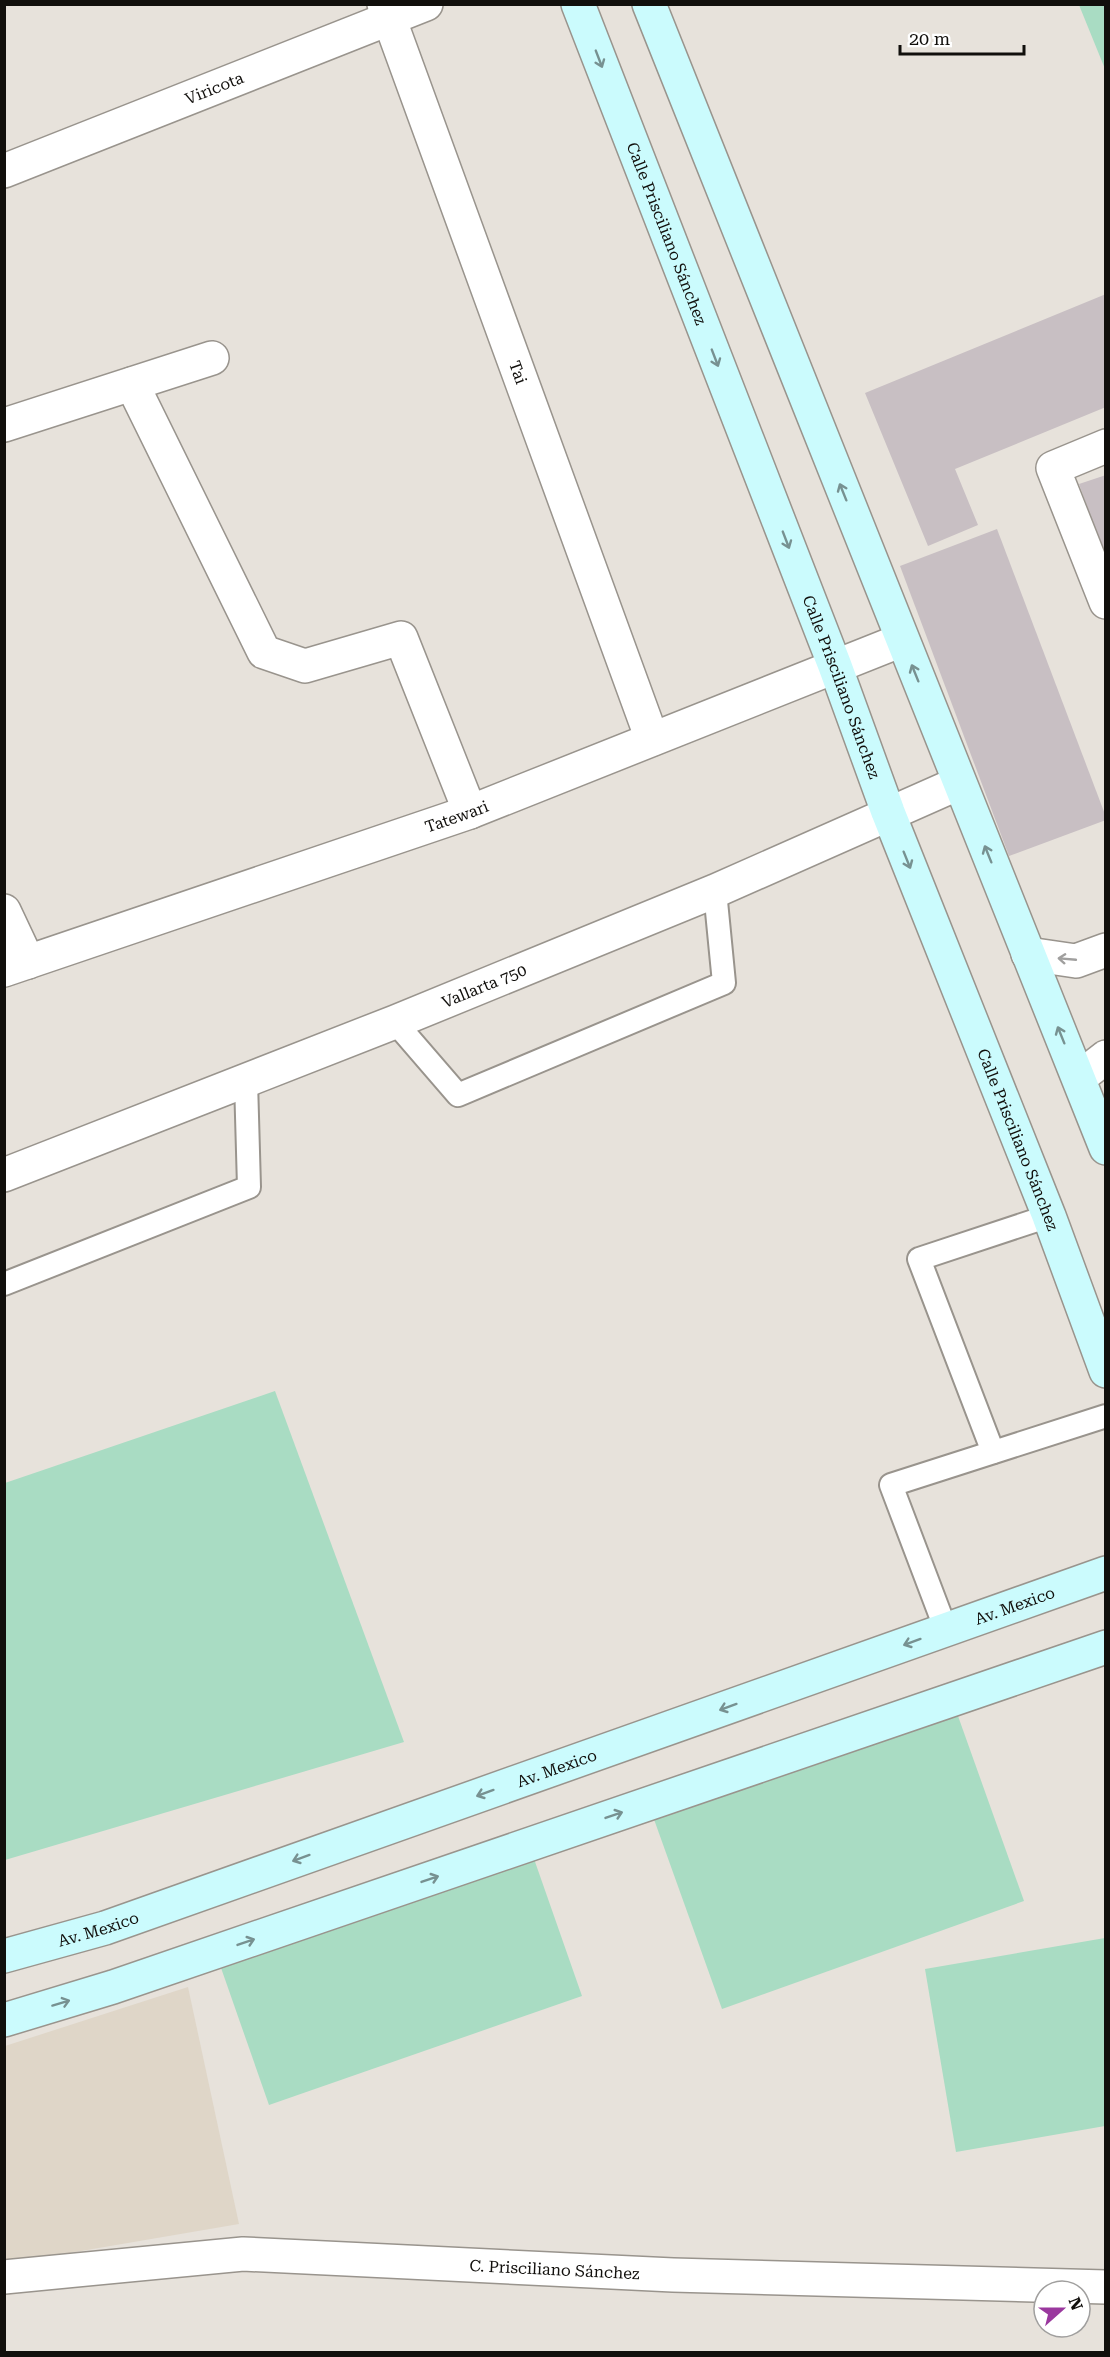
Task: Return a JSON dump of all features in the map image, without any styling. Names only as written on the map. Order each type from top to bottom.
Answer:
[{"type":"main road","name":"Calle Prisciliano Sánchez","points":[[578,4],[835,666],[888,812],[1049,1216],[1106,1371]]},
{"type":"main road","points":[[649,4],[1106,1148]]},
{"type":"main road","name":"Av. Mexico","points":[[4,1956],[116,1924],[1106,1573]]},
{"type":"main road","points":[[4,2020],[113,1988],[1106,1647]]},
{"type":"street","name":"Viricota","points":[[4,171],[387,12],[426,4]]},
{"type":"street","name":"Tai","points":[[387,12],[652,739]]},
{"type":"street","points":[[4,425],[212,358]]},
{"type":"street","points":[[132,384],[264,652],[305,666],[400,638],[470,812]]},
{"type":"street","points":[[1106,446],[1053,468],[1106,602]]},
{"type":"street","name":"Tatewari","points":[[16,966],[470,812],[902,640]]},
{"type":"street","name":"Vallarta 750","points":[[4,1175],[395,1022],[715,891],[888,812],[959,783]]},
{"type":"street","points":[[4,911],[16,966]]},
{"type":"street","points":[[1028,954],[1076,961],[1106,950]]},
{"type":"street","points":[[1079,1078],[1106,1057]]},
{"type":"street","name":"C. Prisciliano Sánchez","points":[[4,2277],[243,2254],[672,2275],[1106,2287]]},
{"type":"lane","points":[[395,1022],[458,1095],[724,983],[715,891]]},
{"type":"lane","points":[[4,1284],[249,1187],[246,1081]]},
{"type":"lane","points":[[993,1452],[919,1259],[1049,1216]]},
{"type":"lane","points":[[946,1630],[891,1485],[1106,1416]]},
{"type":"shaded area","points":[[188,1987],[239,2224],[5,2264],[5,2046]]},
{"type":"green space","points":[[1079,5],[1105,5],[1105,69]]},
{"type":"green space","points":[[275,1391],[404,1742],[5,1860],[5,1483]]},
{"type":"green space","points":[[953,1702],[1024,1901],[722,2009],[651,1811]]},
{"type":"green space","points":[[533,1856],[582,1996],[269,2105],[220,1965]]},
{"type":"green space","points":[[1105,1938],[1105,2126],[956,2152],[925,1969]]},
{"type":"building","points":[[1106,294],[1106,407],[955,469],[978,525],[928,546],[865,393]]},
{"type":"building","points":[[1106,475],[1106,555],[1105,556],[1079,484]]},
{"type":"building","points":[[997,529],[1106,817],[1106,820],[1009,856],[900,566]]}]
